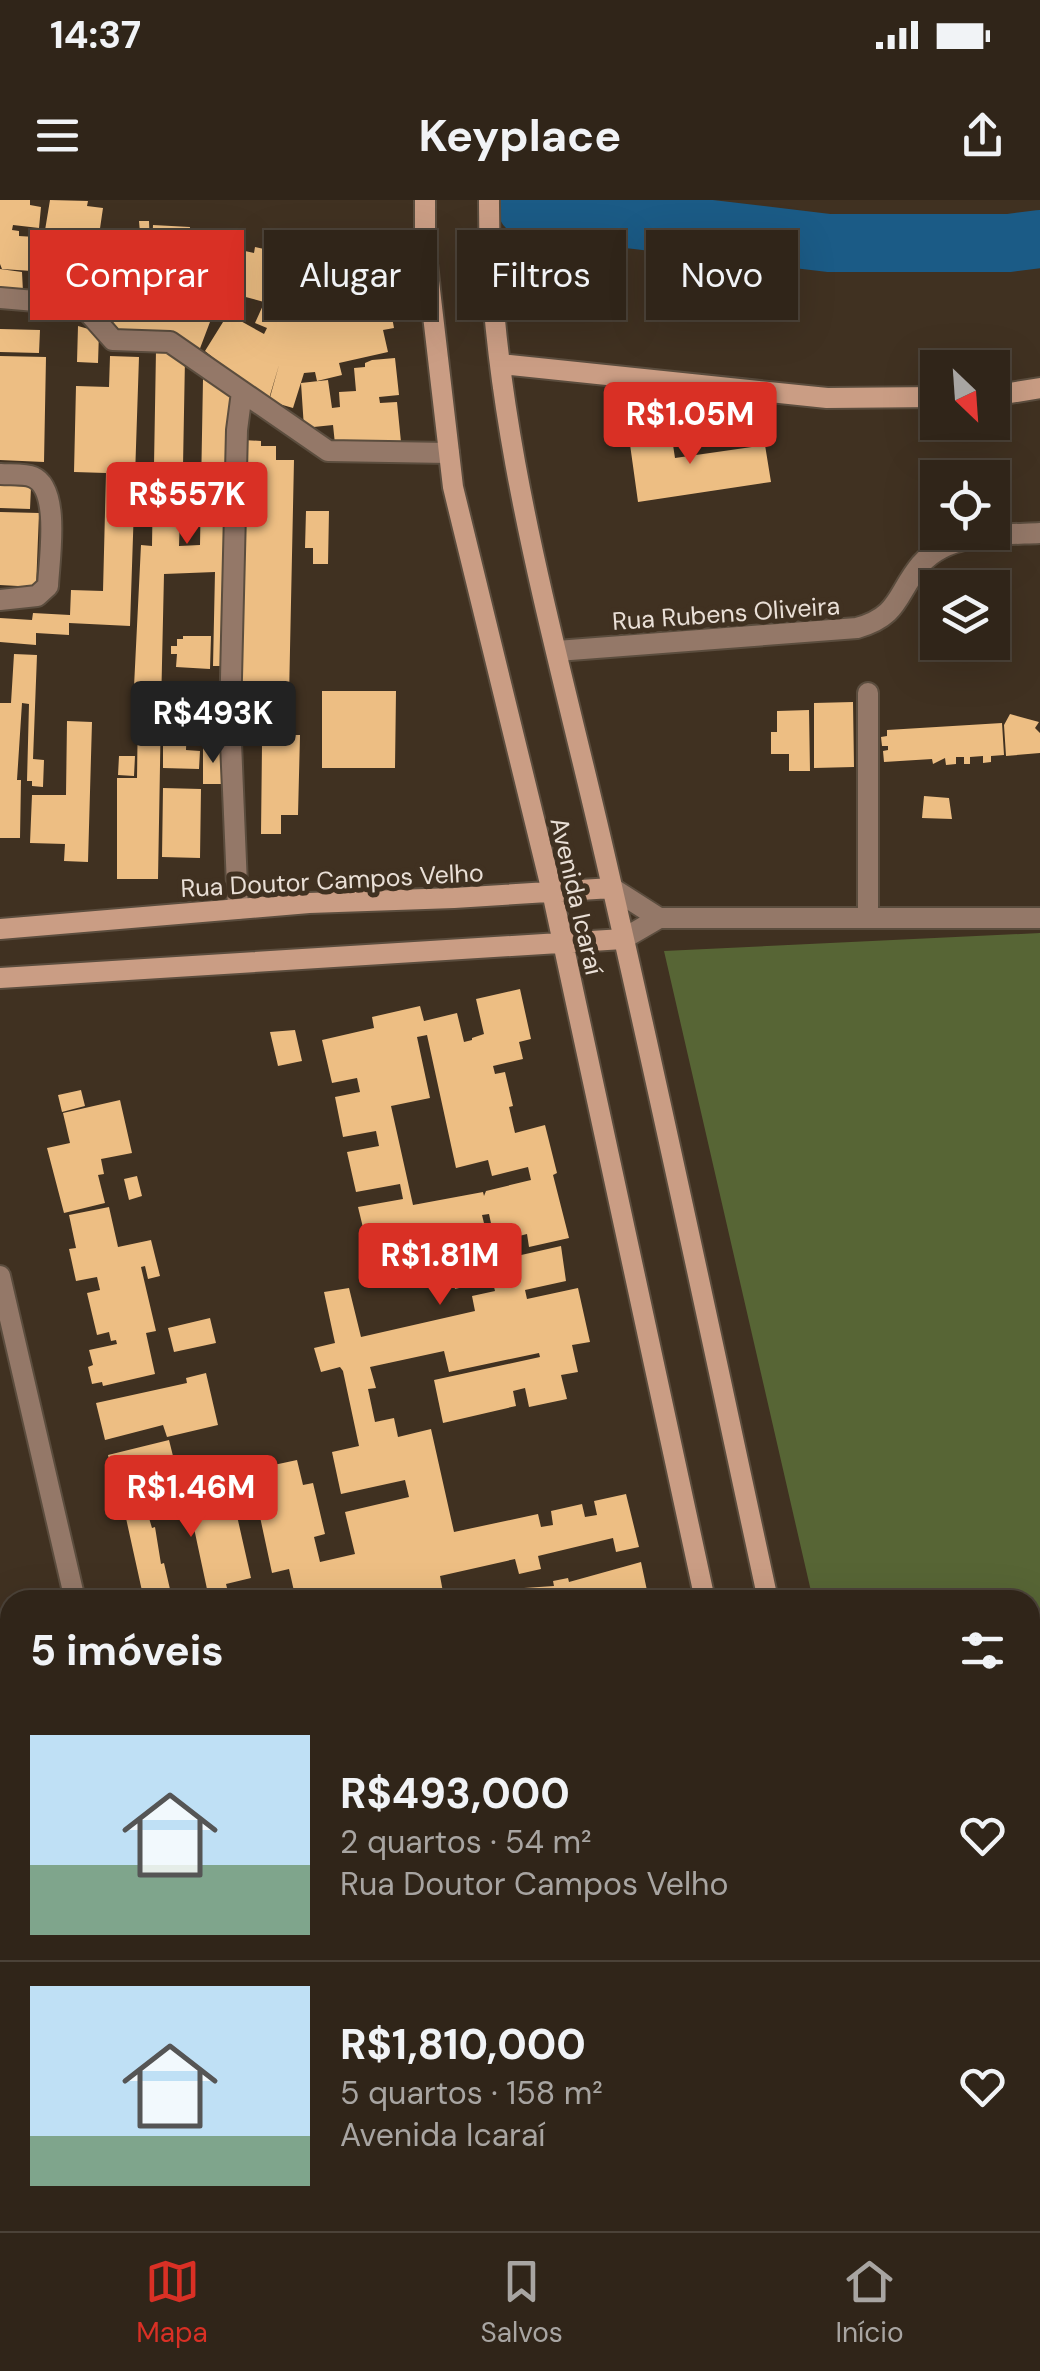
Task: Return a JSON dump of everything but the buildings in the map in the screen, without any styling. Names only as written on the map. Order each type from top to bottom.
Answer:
[{"type":"main road","name":"Avenida Icaraí","points":[[426,200],[424,246],[453,487],[552,892],[703,1590]]},
{"type":"main road","name":"Avenida Icaraí","points":[[489,200],[502,364],[516,474],[612,888],[766,1590]]},
{"type":"main road","points":[[502,364],[828,398],[920,397]]},
{"type":"main road","points":[[1010,393],[1040,388]]},
{"type":"main road","name":"Rua Doutor Campos Velho","points":[[0,929],[238,909],[612,888]]},
{"type":"main road","points":[[0,978],[623,939]]},
{"type":"street","points":[[0,298],[82,305],[113,340],[170,342],[328,451],[449,453]]},
{"type":"street","points":[[238,909],[230,719],[237,430],[242,392]]},
{"type":"street","points":[[0,474],[32,477],[42,485],[52,506],[48,586],[37,596],[0,600]]},
{"type":"street","name":"Rua Rubens Oliveira","points":[[558,651],[857,628],[876,622],[894,609],[922,564],[958,540],[1040,533]]},
{"type":"street","points":[[868,693],[868,918]]},
{"type":"street","points":[[612,888],[659,918]]},
{"type":"street","points":[[623,939],[659,918],[1040,918]]},
{"type":"street","points":[[0,1276],[73,1590]]},
{"type":"green space","points":[[1040,933],[1040,1590],[811,1590],[664,951]]},
{"type":"waterway","points":[[526,207],[829,243],[1009,243],[1040,239]]}]
